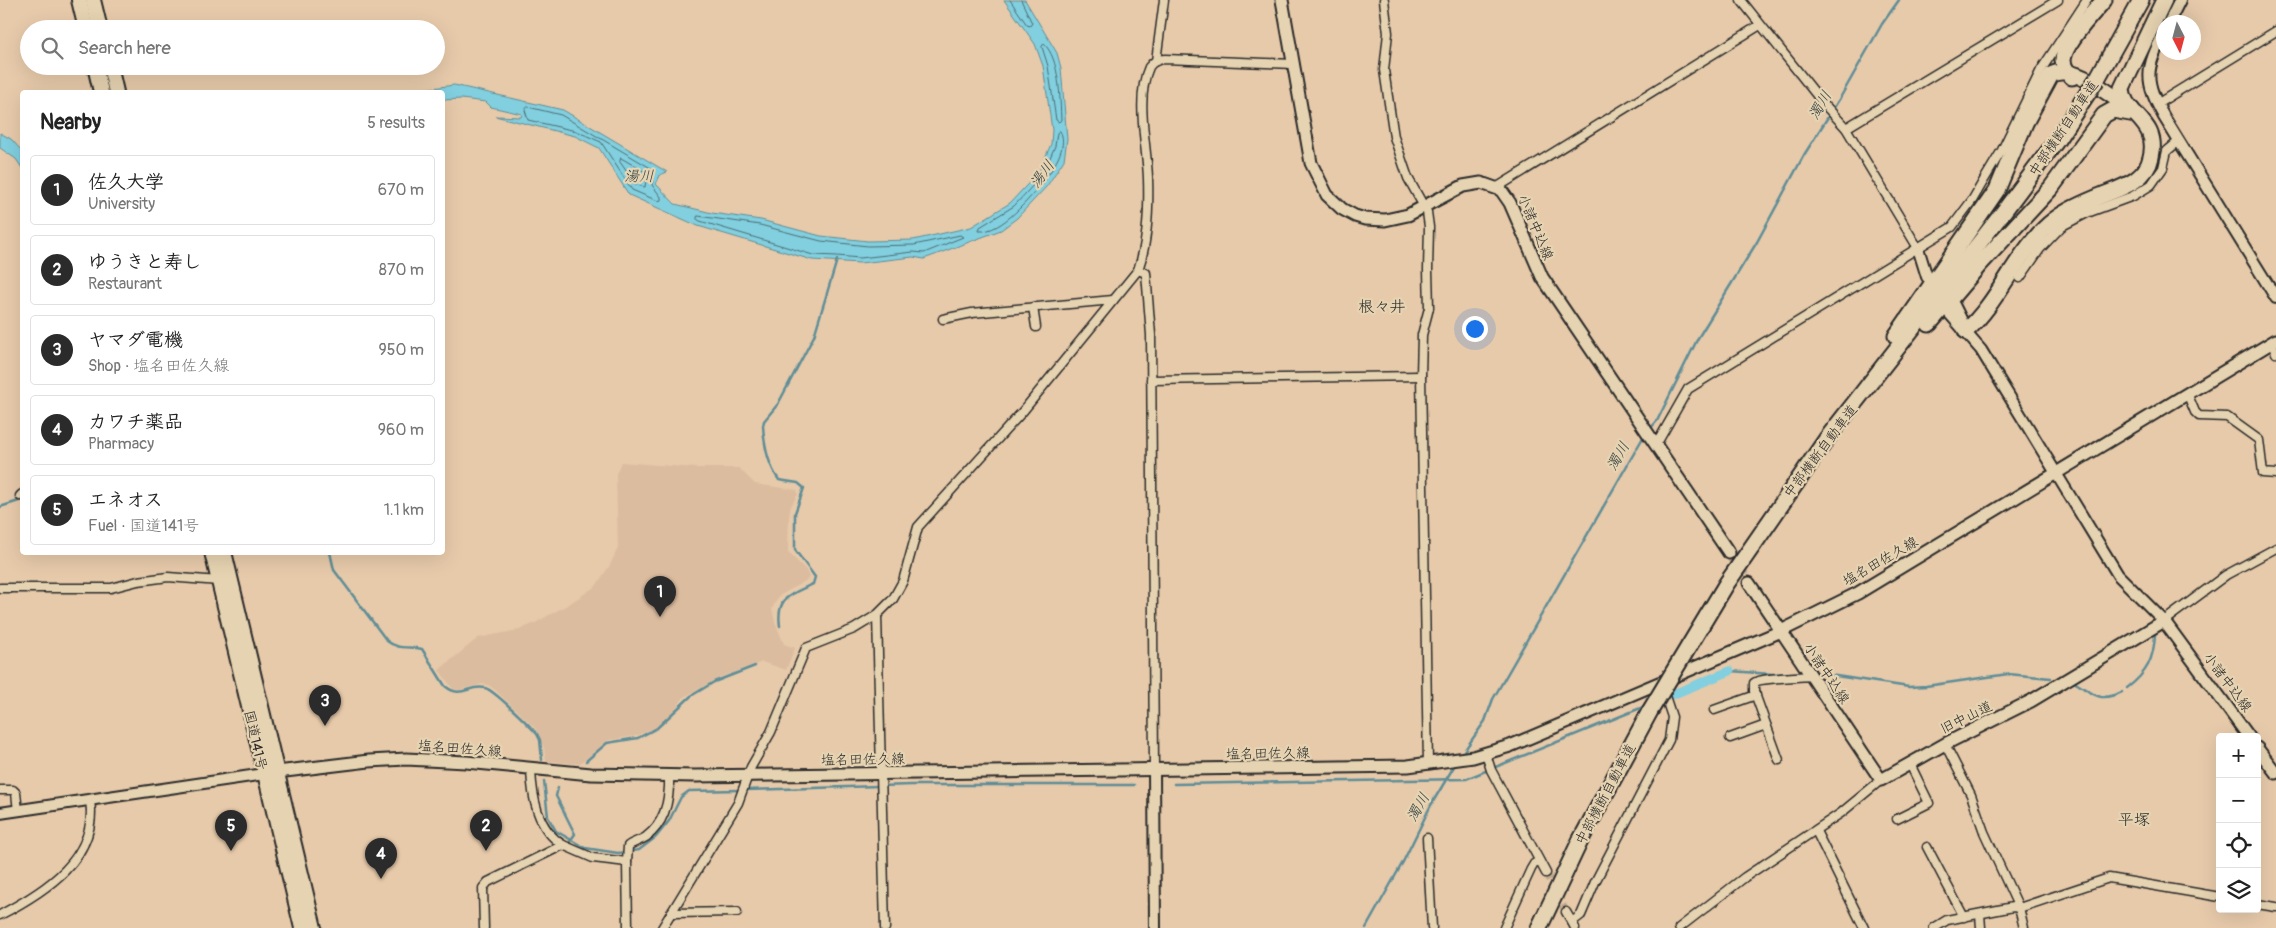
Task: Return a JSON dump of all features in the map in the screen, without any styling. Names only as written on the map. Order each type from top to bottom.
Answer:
[{"type":"highway","points":[[79,0],[84,20]]},
{"type":"highway","points":[[94,0],[98,20]]},
{"type":"highway","points":[[2067,71],[2064,58],[2068,48],[2104,0]]},
{"type":"highway","name":"中部横断自動車道","points":[[1539,928],[1580,841],[1650,711],[1727,583],[1828,437],[1844,419],[2028,180],[2088,94],[2141,0]]},
{"type":"highway","points":[[1966,331],[1989,307],[2024,252],[2045,228],[2071,209],[2129,185],[2143,173],[2151,159],[2152,150],[2148,128],[2124,102],[2122,88],[2164,0]]},
{"type":"highway","points":[[1828,437],[1997,190],[2026,123],[2051,75],[2067,71],[2085,79],[2131,111]]},
{"type":"highway","points":[[97,75],[101,90]]},
{"type":"highway","points":[[112,75],[116,90]]},
{"type":"highway","points":[[1844,419],[1897,363],[1980,264],[2051,188],[2104,115],[2113,110],[2131,111]]},
{"type":"highway","name":"国道141号","points":[[213,555],[270,774],[314,928]]},
{"type":"highway","name":"国道141号","points":[[225,555],[302,928]]},
{"type":"main road","points":[[1282,0],[1311,163],[1322,188],[1330,199],[1348,212],[1373,220],[1396,218],[1424,207],[1463,186],[1481,183],[1496,188]]},
{"type":"main road","name":"小諸中込線","points":[[1496,188],[1501,190],[1510,203],[1542,277],[1728,553]]},
{"type":"main road","name":"塩名田佐久線","points":[[270,774],[394,759],[458,762],[591,774],[669,776],[744,784],[882,783],[1154,769],[1358,767],[1428,764],[1474,757],[1488,763],[1510,746],[1661,684],[1779,632],[1858,593],[2187,393],[2274,345]]},
{"type":"main road","name":"小諸中込線","points":[[1748,583],[1779,632],[1881,780]]},
{"type":"main road","name":"小諸中込線","points":[[2164,621],[2246,733]]},
{"type":"main road","name":"旧中山道","points":[[1881,780],[1945,744],[2032,701],[2164,621]]},
{"type":"main road","points":[[2261,753],[2276,773]]},
{"type":"street","points":[[1156,61],[1164,0]]},
{"type":"street","points":[[1384,0],[1388,33],[1384,70],[1394,137],[1404,170],[1424,207],[1429,226],[1429,308],[1422,335],[1421,376],[1428,764]]},
{"type":"street","points":[[1741,0],[1823,103],[1846,128],[1918,248],[1930,273]]},
{"type":"street","points":[[1846,128],[2058,0]]},
{"type":"street","points":[[1654,442],[1688,389],[1952,227],[1973,200],[2002,150],[2041,70],[2087,0]]},
{"type":"street","points":[[2172,15],[2180,0]]},
{"type":"street","points":[[1496,188],[1760,25]]},
{"type":"street","points":[[2157,104],[2276,31]]},
{"type":"street","points":[[2156,49],[2148,74],[2151,90],[2157,104],[2276,298]]},
{"type":"street","points":[[662,928],[718,838],[771,732],[806,648],[854,629],[877,615],[900,589],[918,527],[1023,411],[1138,270],[1144,248],[1148,187],[1142,95],[1150,66],[1156,61],[1165,59],[1294,64]]},
{"type":"street","points":[[2020,278],[2040,249],[2062,226],[2087,213],[2133,196],[2151,185],[2163,168],[2168,151],[2179,141]]},
{"type":"street","points":[[1138,270],[1146,273],[1150,325],[1155,928]]},
{"type":"street","points":[[943,319],[972,313],[1113,300]]},
{"type":"street","points":[[1034,307],[1036,328]]},
{"type":"street","points":[[1951,308],[1981,350],[2118,575],[2164,621]]},
{"type":"street","points":[[1151,380],[1421,376]]},
{"type":"street","points":[[2187,393],[2195,412],[2199,416],[2222,415],[2255,435],[2260,443],[2263,473],[2276,474]]},
{"type":"street","name":"旧中山道","points":[[2164,621],[2226,575],[2276,548]]},
{"type":"street","points":[[0,588],[111,588],[138,581],[168,577],[219,581]]},
{"type":"street","points":[[877,615],[885,928]]},
{"type":"street","points":[[1779,760],[1756,695],[1754,683],[1757,680],[1810,676]]},
{"type":"street","points":[[1566,912],[1573,925],[1581,915],[1595,882],[1669,740],[1672,717],[1661,684]]},
{"type":"street","points":[[1714,710],[1756,695]]},
{"type":"street","points":[[1730,738],[1766,725]]},
{"type":"street","points":[[1945,744],[1971,795],[1984,832],[2019,908],[2024,928]]},
{"type":"street","points":[[1488,763],[1546,873]]},
{"type":"street","points":[[1898,819],[1929,803],[1910,764]]},
{"type":"street","points":[[532,769],[534,799],[540,817],[548,832],[563,845],[593,858],[628,859]]},
{"type":"street","points":[[0,814],[270,774]]},
{"type":"street","points":[[628,928],[627,848],[630,844],[647,836],[661,820],[669,800],[669,776]]},
{"type":"street","name":"旧中山道","points":[[1679,928],[1721,894],[1816,831],[1867,793],[1881,780]]},
{"type":"street","points":[[0,790],[13,790],[16,793],[18,811]]},
{"type":"street","points":[[0,915],[33,898],[72,865],[79,855],[92,818],[90,800]]},
{"type":"street","points":[[1816,831],[1864,928]]},
{"type":"street","points":[[1427,838],[1432,928]]},
{"type":"street","points":[[484,928],[483,888],[488,882],[563,845]]},
{"type":"street","points":[[1927,847],[1964,917]]},
{"type":"street","points":[[1504,928],[1531,869],[1539,861]]},
{"type":"street","points":[[1934,928],[1948,920],[2013,907],[2019,908],[2109,878],[2216,896]]},
{"type":"street","points":[[2261,905],[2276,907]]},
{"type":"street","points":[[727,912],[728,921]]},
{"type":"street","points":[[671,913],[737,912]]},
{"type":"street","points":[[1980,914],[1981,928]]},
{"type":"shaded area","points":[[621,462],[696,468],[739,468],[755,484],[797,490],[798,494],[791,506],[789,517],[788,552],[806,570],[809,577],[779,596],[772,609],[784,644],[795,648],[786,670],[762,662],[721,677],[684,697],[663,722],[649,731],[635,736],[609,740],[579,764],[546,761],[544,748],[536,729],[494,689],[482,684],[459,690],[453,689],[439,670],[478,638],[519,630],[535,623],[596,586],[610,565],[618,548],[616,474]]},
{"type":"water","name":"湯川","points":[[1004,0],[1025,0],[1057,53],[1061,68],[1067,139],[1064,160],[1047,186],[1017,218],[1001,230],[924,259],[913,257],[860,263],[812,260],[698,226],[629,195],[599,148],[575,136],[495,116],[521,117],[522,114],[491,107],[486,102],[461,99],[445,100],[445,90],[418,90],[454,85],[563,110],[667,172],[660,175],[656,184],[675,204],[712,213],[761,220],[821,236],[868,241],[913,240],[971,227],[1010,203],[1039,172],[1051,144],[1052,130],[1043,66],[1035,44]]},
{"type":"water","points":[[0,133],[11,139],[20,149],[20,165],[16,159],[0,148]]},
{"type":"waterway","name":"濁川","points":[[1649,430],[1657,421],[1698,338],[1757,242],[1804,155],[1840,98],[1882,24],[1899,0]]},
{"type":"waterway","points":[[780,626],[780,609],[786,598],[813,584],[815,577],[795,550],[795,513],[804,488],[798,483],[779,480],[775,474],[767,454],[763,426],[764,421],[778,404],[814,336],[837,260]]},
{"type":"waterway","name":"濁川","points":[[1462,754],[1485,721],[1493,699],[1645,434]]},
{"type":"waterway","points":[[0,507],[20,501]]},
{"type":"waterway","points":[[331,555],[334,570],[387,641],[399,647],[422,649],[445,686],[451,690],[461,692],[479,687],[490,690],[537,734],[540,740],[542,760]]},
{"type":"waterway","points":[[2127,688],[2140,677],[2148,665],[2153,651],[2155,634]]},
{"type":"waterway","points":[[586,761],[607,743],[638,738],[657,728],[691,696],[714,682],[755,666]]},
{"type":"waterway","points":[[1730,671],[1772,674],[1795,673]]},
{"type":"waterway","points":[[1669,696],[1730,671]]},
{"type":"waterway","points":[[1823,674],[1909,687],[2008,674],[2051,678]]},
{"type":"waterway","points":[[2070,683],[2074,682],[2096,696],[2107,697],[2122,692]]},
{"type":"waterway","points":[[1174,784],[1466,779],[1648,705]]},
{"type":"waterway","name":"濁川","points":[[1366,928],[1403,862],[1431,805],[1456,763]]},
{"type":"waterway","points":[[544,781],[548,817],[556,831],[585,848],[618,853],[639,850],[656,837],[669,821],[681,797],[689,791],[740,790]]},
{"type":"waterway","points":[[746,790],[912,785],[1134,785]]},
{"type":"waterway","points":[[558,788],[556,796],[575,834],[570,841]]},
{"type":"tunnel","points":[[1729,553],[1749,583]]},
{"type":"tunnel","points":[[1546,873],[1566,912]]},
{"type":"place","name":"佐久大学","points":[[660,617]]},
{"type":"place","name":"ヤマダ電機","points":[[325,726]]},
{"type":"place","name":"エネオス","points":[[231,851]]},
{"type":"place","name":"ゆうきと寿し","points":[[486,851]]},
{"type":"place","name":"カワチ薬品","points":[[381,879]]},
{"type":"district","name":"根々井","points":[[1382,306]]},
{"type":"district","name":"平塚","points":[[2134,819]]}]
